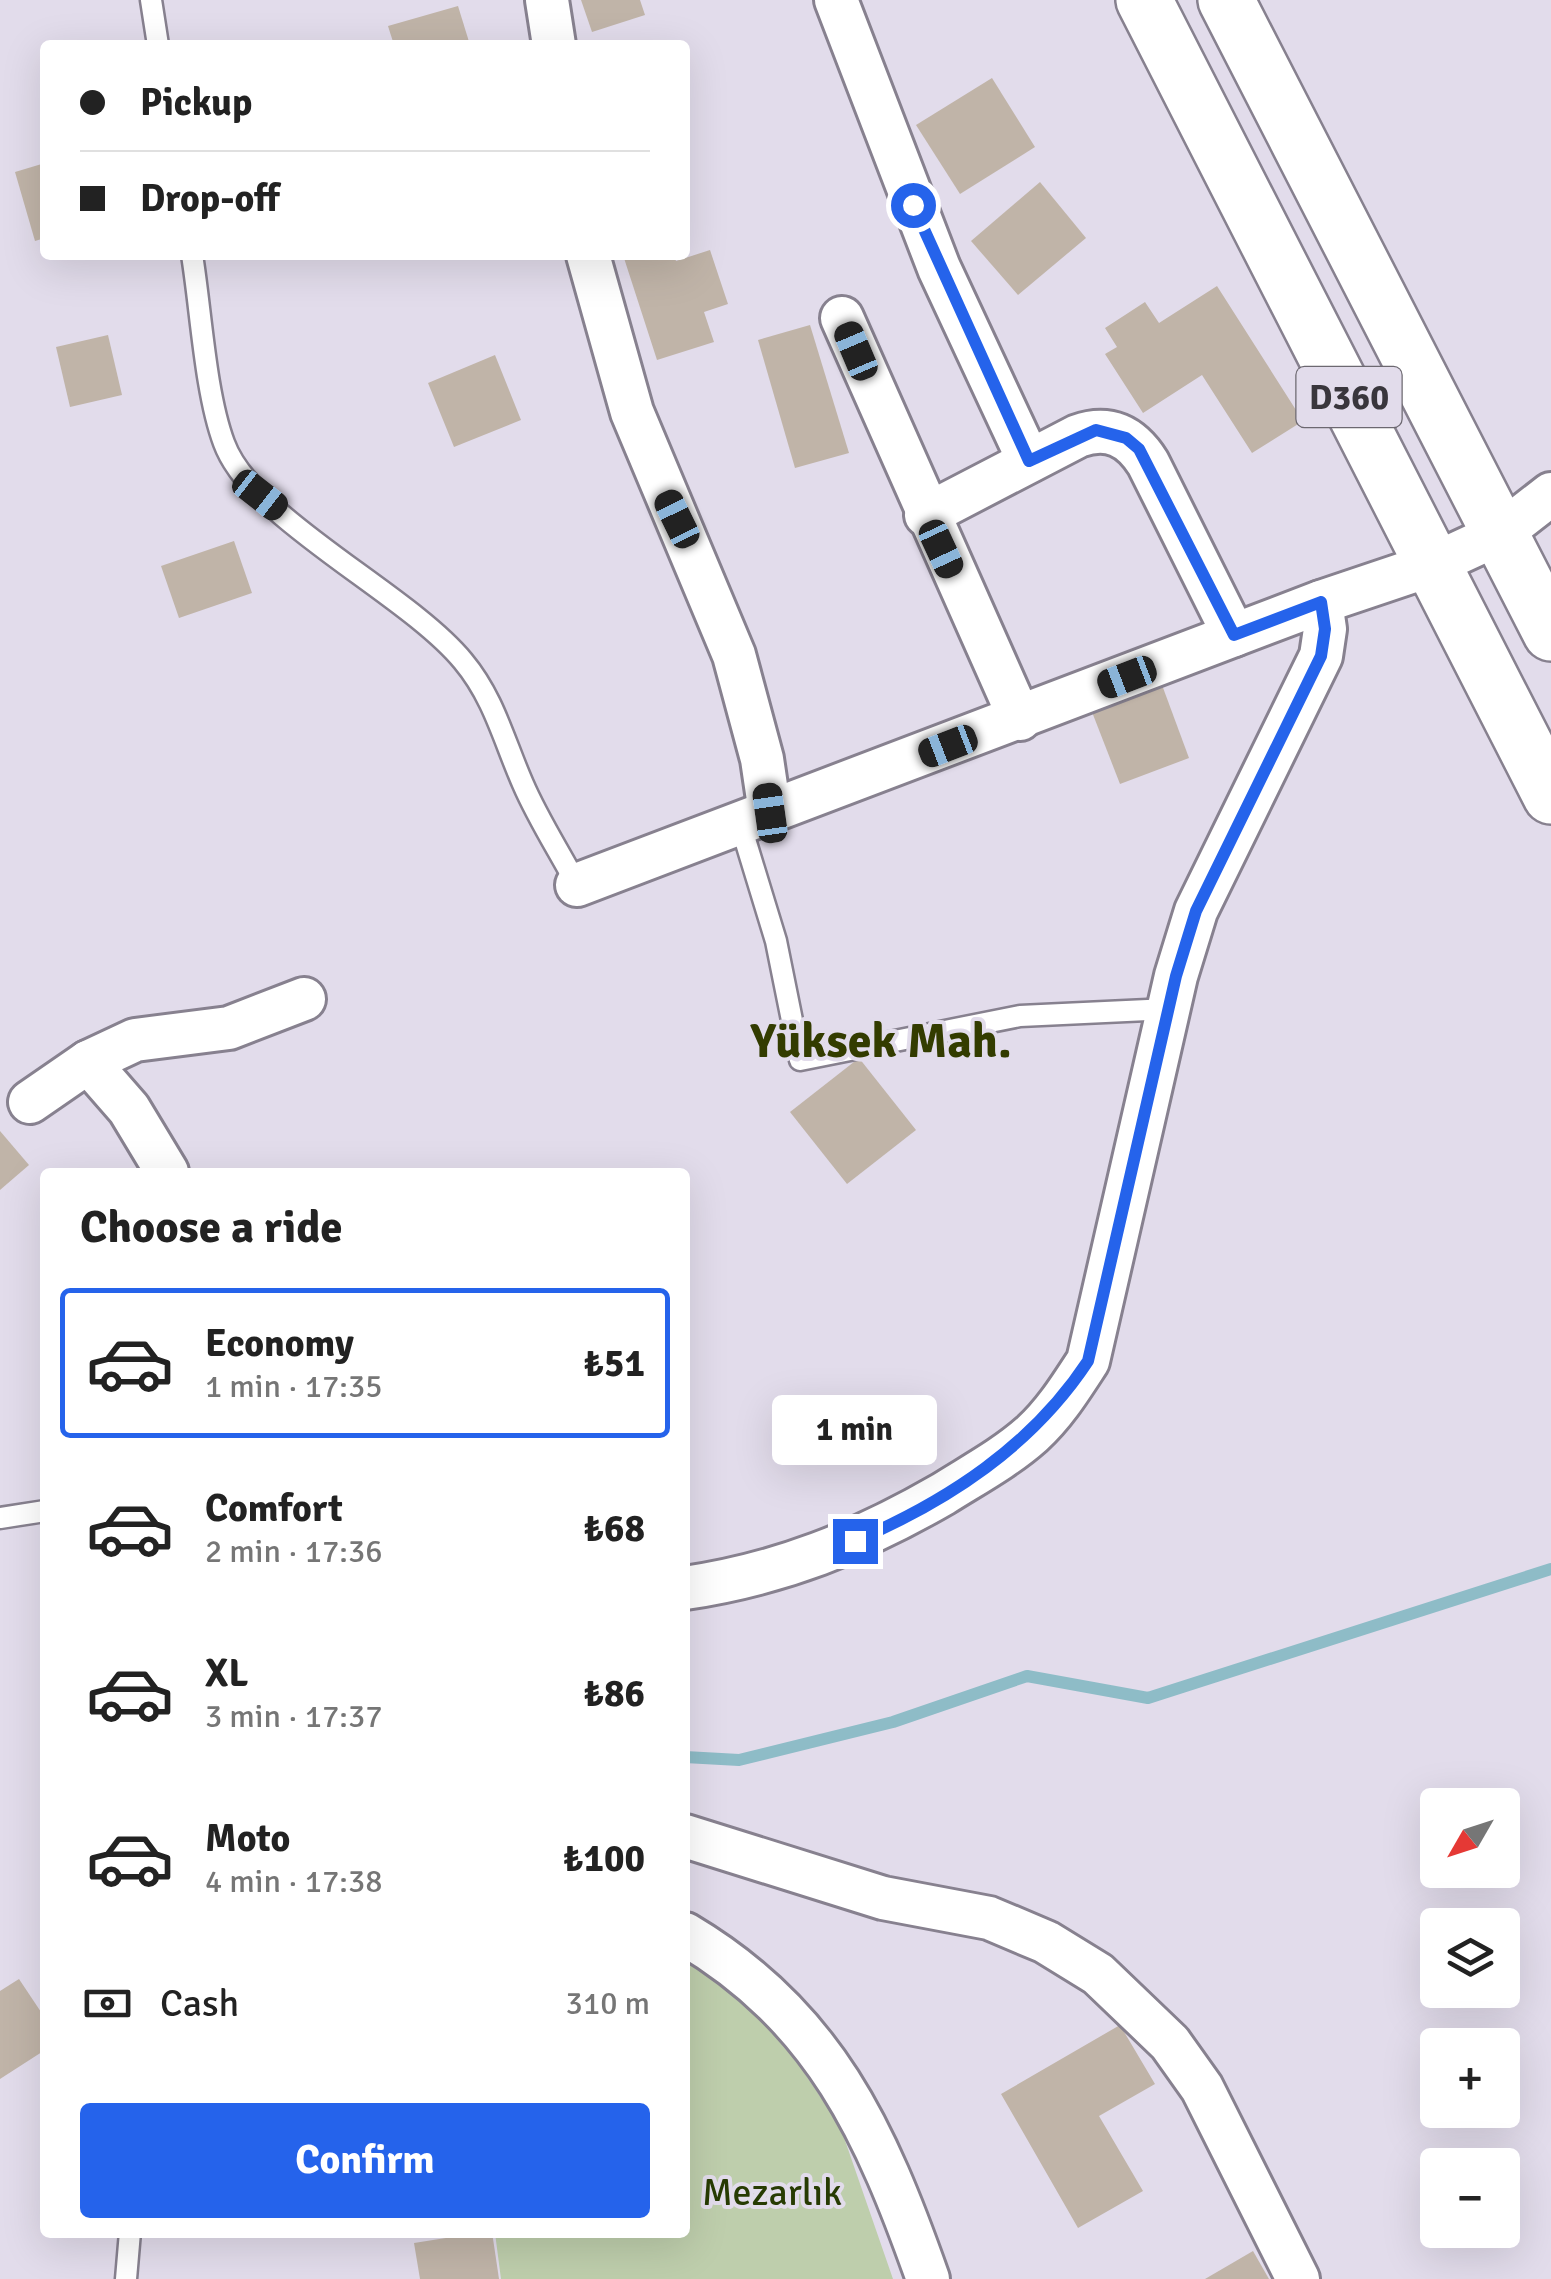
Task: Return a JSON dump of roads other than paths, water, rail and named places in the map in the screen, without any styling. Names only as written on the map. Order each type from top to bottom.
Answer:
[{"type":"highway","name":"D360","points":[[1144,0],[1551,796]]},
{"type":"highway","name":"D360","points":[[1226,0],[1551,633]]},
{"type":"street","points":[[547,0],[553,40]]},
{"type":"street","points":[[836,0],[938,268],[1029,461]]},
{"type":"street","points":[[589,260],[632,412],[734,655],[754,724],[755,818]]},
{"type":"street","points":[[842,318],[926,515],[1020,719]]},
{"type":"street","points":[[926,515],[1096,430],[1126,438],[1139,449],[1234,635]]},
{"type":"street","points":[[577,885],[1321,602],[1434,564],[1500,533],[1551,494]]},
{"type":"street","points":[[690,1587],[783,1568],[879,1531],[993,1464],[1032,1433],[1062,1400],[1088,1361],[1168,1009],[1196,911],[1321,656],[1325,629],[1321,602]]},
{"type":"street","points":[[30,1102],[88,1062],[135,1040],[229,1028],[304,999]]},
{"type":"street","points":[[88,1062],[139,1124],[166,1168]]},
{"type":"street","points":[[690,1838],[883,1898],[989,1918],[1046,1942],[1098,1974],[1170,2042],[1202,2088],[1298,2279]]},
{"type":"street","points":[[690,1937],[756,1983],[824,2055],[876,2142],[928,2279]]},
{"type":"lane","points":[[150,0],[157,40]]},
{"type":"lane","points":[[193,260],[218,426],[234,463],[260,495],[435,631],[466,665],[492,703],[523,785],[577,885]]},
{"type":"lane","points":[[755,818],[800,1060],[1020,1016],[1168,1009]]},
{"type":"lane","points":[[0,1518],[40,1512]]},
{"type":"lane","points":[[126,2279],[129,2238]]},
{"type":"waterway","points":[[690,1757],[739,1760],[893,1722],[1027,1676],[1148,1698],[1551,1569]]},
{"type":"district","name":"Yüksek Mah.","points":[[881,1040]]},
{"type":"park label","name":"Mezarlık","points":[[772,2192]]}]
